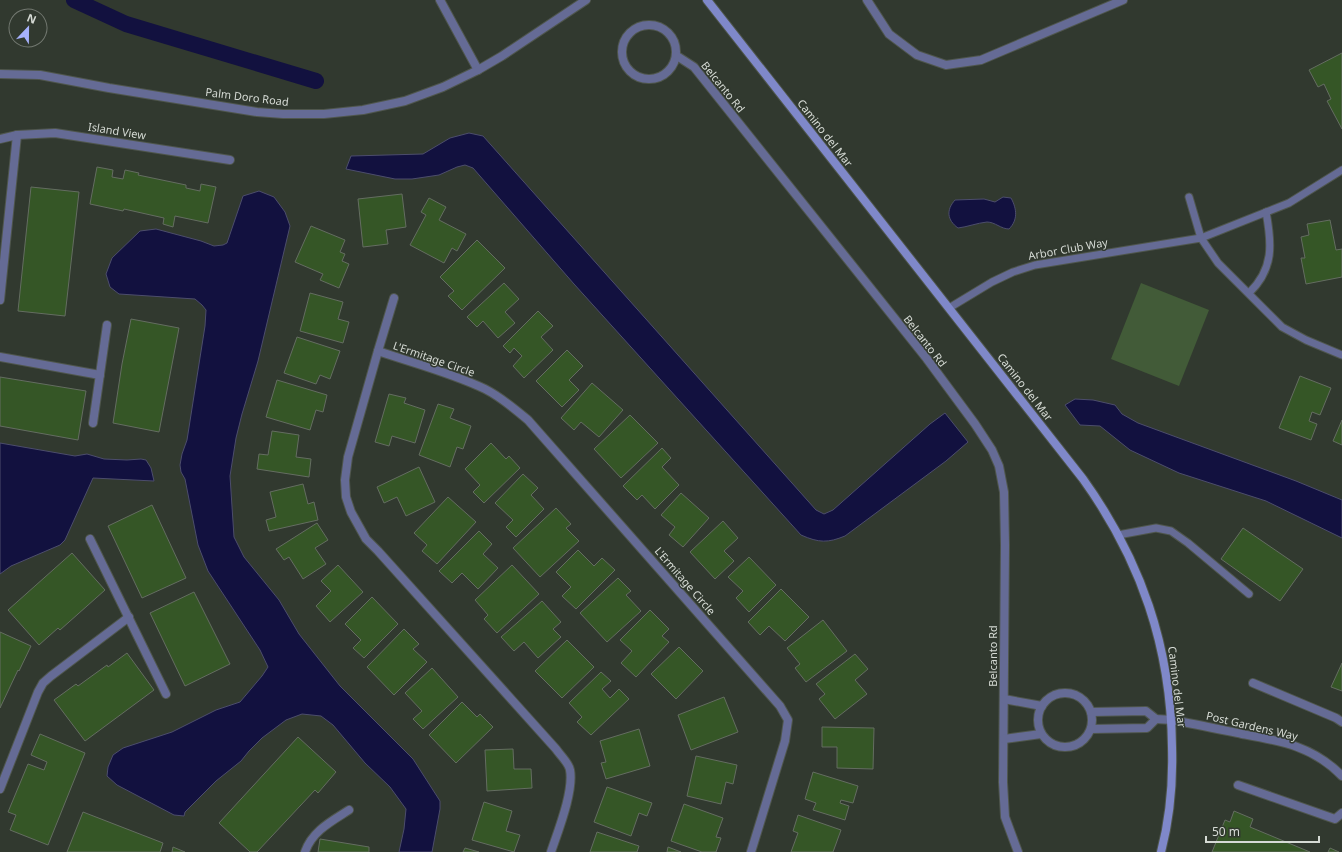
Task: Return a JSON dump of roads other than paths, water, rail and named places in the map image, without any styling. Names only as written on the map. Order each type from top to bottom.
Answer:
[{"type":"street","points":[[440,0],[478,70]]},
{"type":"street","name":"Palm Doro Road","points":[[0,74],[40,75],[109,88],[257,112],[283,114],[324,114],[363,110],[405,101],[443,87],[478,70],[502,56],[586,0]]},
{"type":"street","name":"Camino del Mar","points":[[707,0],[1083,479],[1108,516],[1129,556],[1146,597],[1160,640],[1166,670],[1172,720],[1172,769],[1168,814],[1160,852]]},
{"type":"street","points":[[867,0],[889,34],[917,55],[946,65],[981,60],[1123,0]]},
{"type":"street","points":[[650,24],[659,26],[667,30],[673,38],[677,56],[674,65],[668,72],[660,77],[651,80],[641,78],[633,74],[626,67],[623,59],[623,42],[631,32],[642,25],[650,24]]},
{"type":"street","name":"Belcanto Rd","points":[[677,56],[694,67],[922,353],[975,424],[992,450],[1000,466],[1004,492],[1005,545],[1004,817],[1015,848],[1018,852]]},
{"type":"street","name":"Island View","points":[[0,139],[17,135],[55,133],[230,160]]},
{"type":"street","points":[[0,300],[17,135]]},
{"type":"street","points":[[378,351],[394,298]]},
{"type":"street","points":[[93,424],[107,325]]},
{"type":"street","name":"L'Ermitage Circle","points":[[551,852],[567,800],[570,783],[570,769],[556,749],[366,539],[351,512],[346,497],[345,480],[348,457],[378,351],[462,380],[486,390],[508,403],[528,420],[780,706],[788,720],[785,741],[751,852]]},
{"type":"street","points":[[0,357],[100,375]]},
{"type":"street","points":[[90,539],[166,694]]},
{"type":"street","points":[[0,789],[38,692],[43,684],[51,676],[129,617]]},
{"type":"street","points":[[1253,683],[1336,718],[1342,722]]},
{"type":"street","points":[[1063,692],[1073,693],[1081,697],[1088,704],[1091,712],[1093,720],[1091,729],[1087,736],[1072,746],[1064,747],[1055,745],[1041,734],[1038,725],[1038,715],[1046,699],[1054,694],[1063,692]]},
{"type":"street","name":"Belcanto Rd","points":[[1004,699],[1042,706]]},
{"type":"street","points":[[1091,712],[1146,711],[1156,719],[1172,720]]},
{"type":"street","points":[[1091,729],[1147,728],[1156,719]]},
{"type":"street","name":"Post Gardens Way","points":[[1172,720],[1281,741],[1294,745],[1317,756],[1342,776]]},
{"type":"street","points":[[1004,739],[1041,734]]},
{"type":"street","points":[[1238,785],[1335,819],[1342,813]]},
{"type":"street","points":[[305,852],[310,841],[317,832],[326,824],[349,810]]},
{"type":"lane","name":"Arbor Club Way","points":[[949,308],[992,282],[1013,272],[1035,265],[1201,238],[1290,202],[1342,170]]},
{"type":"lane","points":[[1189,197],[1201,238],[1218,263],[1282,327],[1306,340],[1342,356]]},
{"type":"lane","points":[[1249,293],[1263,277],[1267,265],[1271,235],[1266,212]]},
{"type":"lane","points":[[1118,535],[1156,528],[1171,531],[1188,543],[1249,594]]},
{"type":"waterway","points":[[74,0],[126,24],[316,81]]}]
